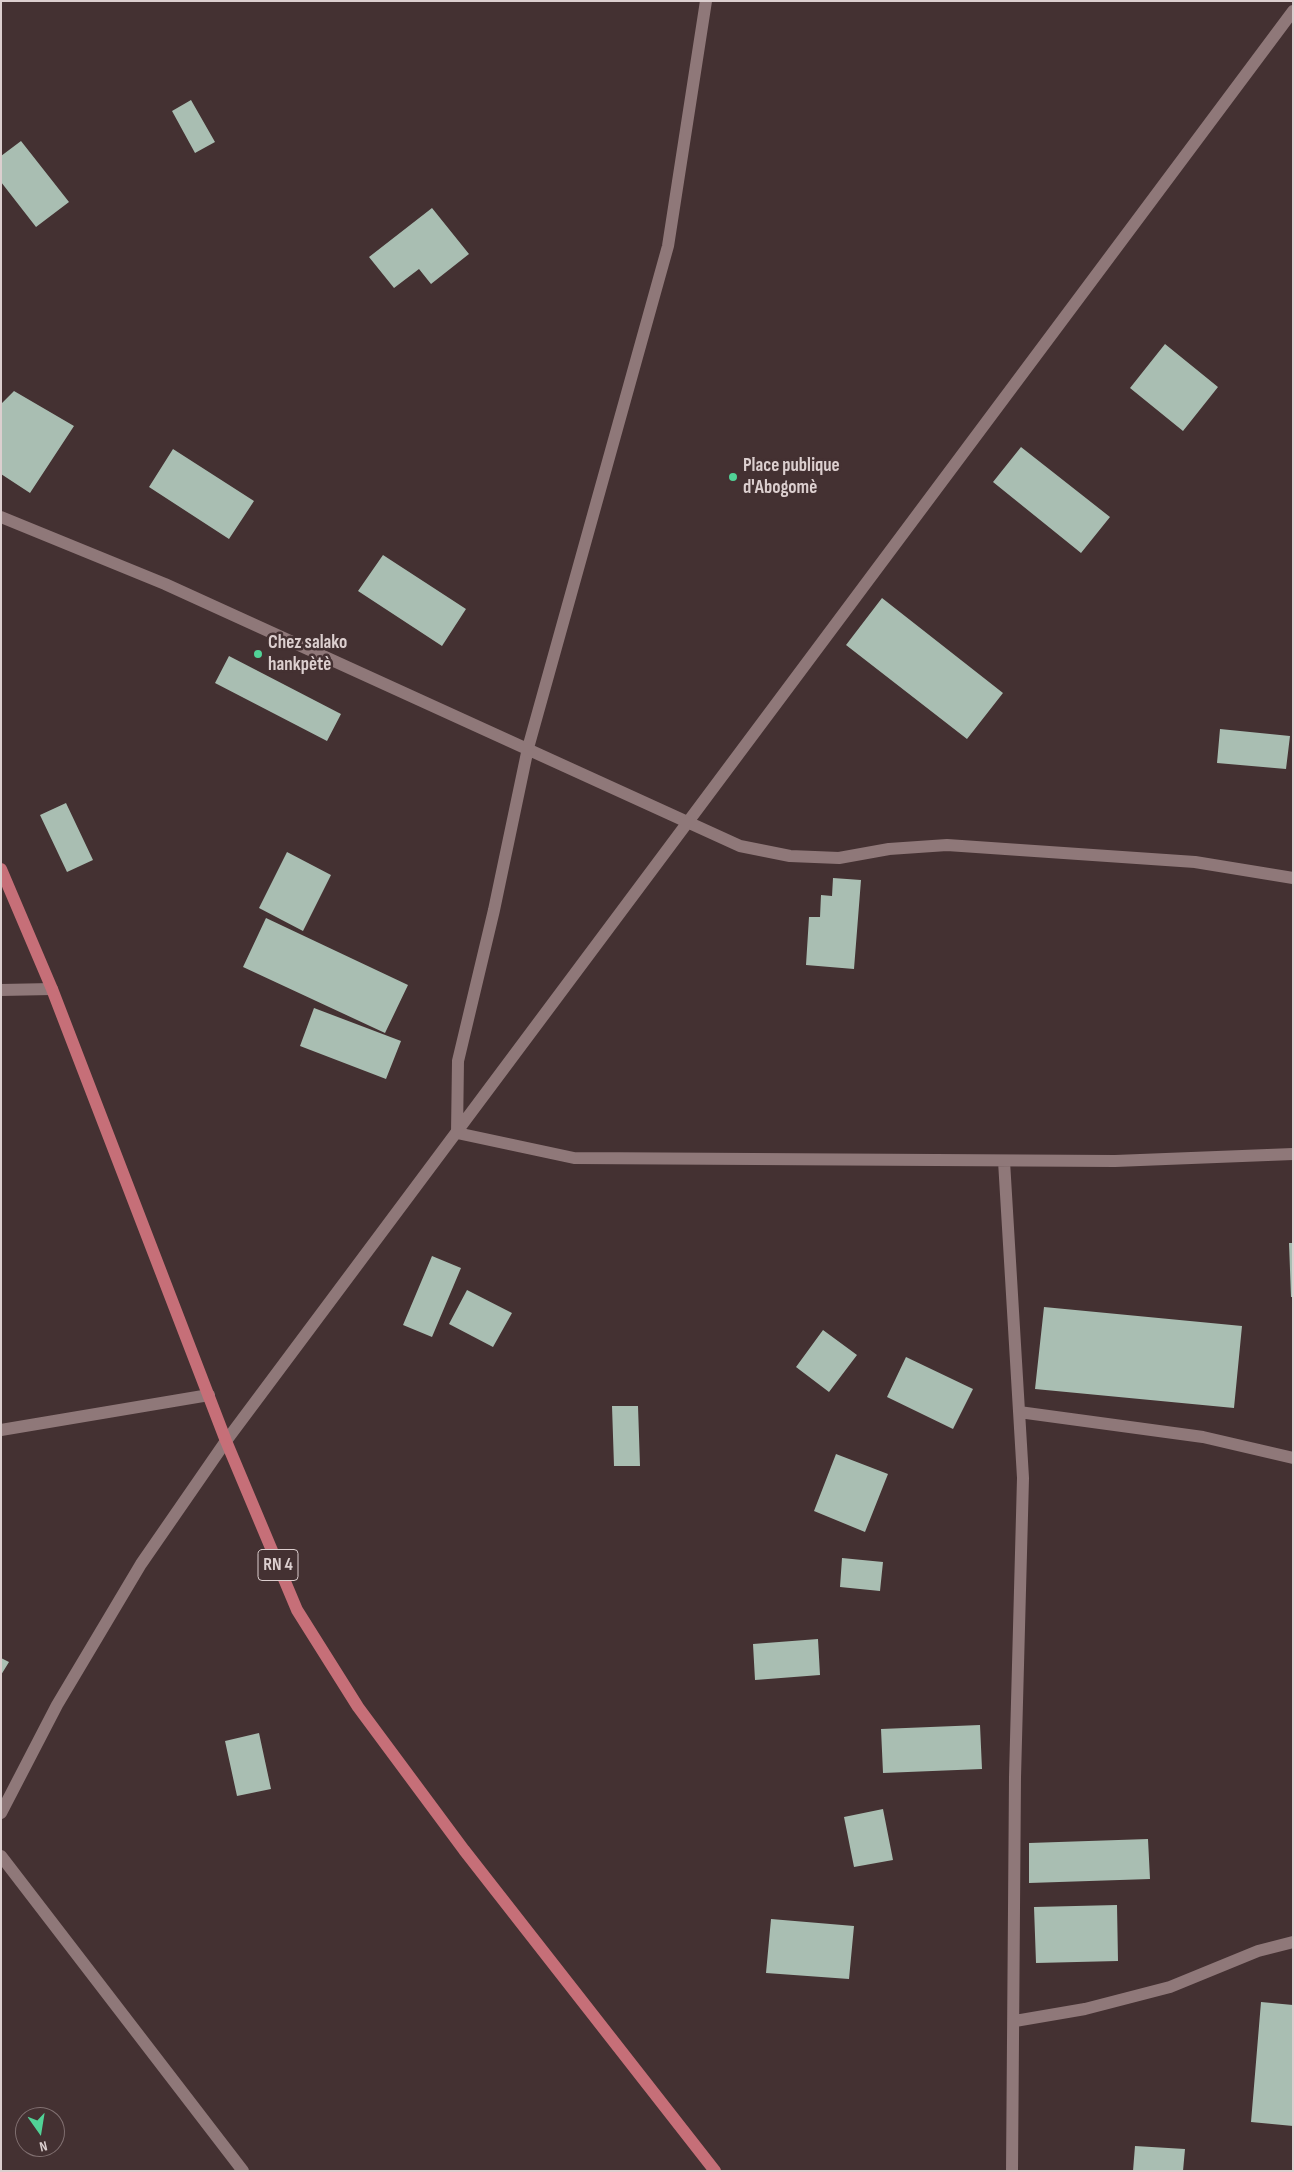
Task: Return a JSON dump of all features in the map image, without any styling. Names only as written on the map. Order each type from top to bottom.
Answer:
[{"type":"main road","name":"RN 4","points":[[1,869],[52,990],[226,1441],[297,1610],[358,1707],[464,1850],[715,2171]]},
{"type":"street","points":[[457,1133],[458,1061],[494,910],[528,748],[668,246],[706,1]]},
{"type":"street","points":[[1,1813],[57,1705],[141,1564],[226,1441],[1293,11]]},
{"type":"street","points":[[1,517],[165,584],[740,846],[790,856],[839,858],[889,849],[947,845],[1195,862],[1293,878]]},
{"type":"street","points":[[1,990],[52,990]]},
{"type":"street","points":[[457,1133],[574,1158],[1116,1161],[1293,1154]]},
{"type":"street","points":[[1004,1161],[1023,1478],[1015,1777],[1015,2021],[1012,2171]]},
{"type":"street","points":[[1,1430],[209,1395]]},
{"type":"street","points":[[1019,1412],[1203,1437],[1293,1458]]},
{"type":"street","points":[[1,1856],[243,2171]]},
{"type":"street","points":[[1015,2021],[1085,2009],[1170,1987],[1258,1951],[1293,1942]]},
{"type":"building","points":[[191,100],[215,142],[195,153],[172,111]]},
{"type":"building","points":[[21,141],[69,202],[36,227],[1,182],[1,156]]},
{"type":"building","points":[[432,208],[469,254],[431,284],[419,269],[394,288],[369,257]]},
{"type":"building","points":[[1165,344],[1218,387],[1183,431],[1130,388]]},
{"type":"building","points":[[14,391],[74,426],[30,493],[1,474],[1,404]]},
{"type":"building","points":[[1021,447],[1110,517],[1081,553],[993,482]]},
{"type":"building","points":[[173,449],[254,501],[229,539],[149,487]]},
{"type":"building","points":[[383,555],[466,609],[442,646],[358,591]]},
{"type":"building","points":[[882,598],[1003,693],[967,739],[846,645]]},
{"type":"building","points":[[229,656],[341,714],[327,741],[215,683]]},
{"type":"building","points":[[1220,729],[1290,736],[1286,769],[1217,763]]},
{"type":"building","points":[[66,803],[93,860],[67,872],[40,815]]},
{"type":"building","points":[[287,852],[331,875],[303,931],[259,908]]},
{"type":"building","points":[[833,878],[861,880],[854,969],[806,965],[809,917],[820,917],[821,895],[832,896]]},
{"type":"building","points":[[266,918],[408,985],[385,1033],[243,967]]},
{"type":"building","points":[[314,1008],[401,1041],[386,1079],[300,1046]]},
{"type":"building","points":[[1289,1243],[1293,1243],[1293,1297],[1291,1297]]},
{"type":"building","points":[[432,1256],[461,1268],[432,1337],[403,1325]]},
{"type":"building","points":[[467,1290],[512,1313],[493,1347],[449,1324]]},
{"type":"building","points":[[1044,1307],[1242,1326],[1234,1408],[1035,1389]]},
{"type":"building","points":[[823,1330],[857,1355],[829,1392],[796,1367]]},
{"type":"building","points":[[906,1357],[973,1389],[953,1429],[887,1397]]},
{"type":"building","points":[[612,1406],[638,1406],[640,1466],[614,1466]]},
{"type":"building","points":[[836,1454],[888,1474],[865,1532],[814,1511]]},
{"type":"building","points":[[842,1558],[883,1562],[880,1591],[840,1587]]},
{"type":"building","points":[[818,1639],[820,1675],[755,1680],[753,1644]]},
{"type":"building","points":[[1,1658],[9,1662],[1,1675]]},
{"type":"building","points":[[980,1725],[982,1769],[883,1773],[881,1729]]},
{"type":"building","points":[[259,1733],[271,1789],[237,1796],[225,1741]]},
{"type":"building","points":[[883,1809],[893,1860],[854,1867],[844,1817]]},
{"type":"building","points":[[1148,1839],[1150,1879],[1029,1883],[1029,1843]]},
{"type":"building","points":[[1117,1905],[1118,1961],[1036,1963],[1034,1907]]},
{"type":"building","points":[[771,1919],[854,1926],[849,1979],[766,1973]]},
{"type":"building","points":[[1261,2002],[1293,2005],[1293,2126],[1251,2122]]},
{"type":"building","points":[[1135,2146],[1185,2149],[1183,2171],[1133,2171]]},
{"type":"place","name":"Place publique d'Abogomè","points":[[733,477]]},
{"type":"place","name":"Chez salako hankpètè","points":[[258,654]]}]
